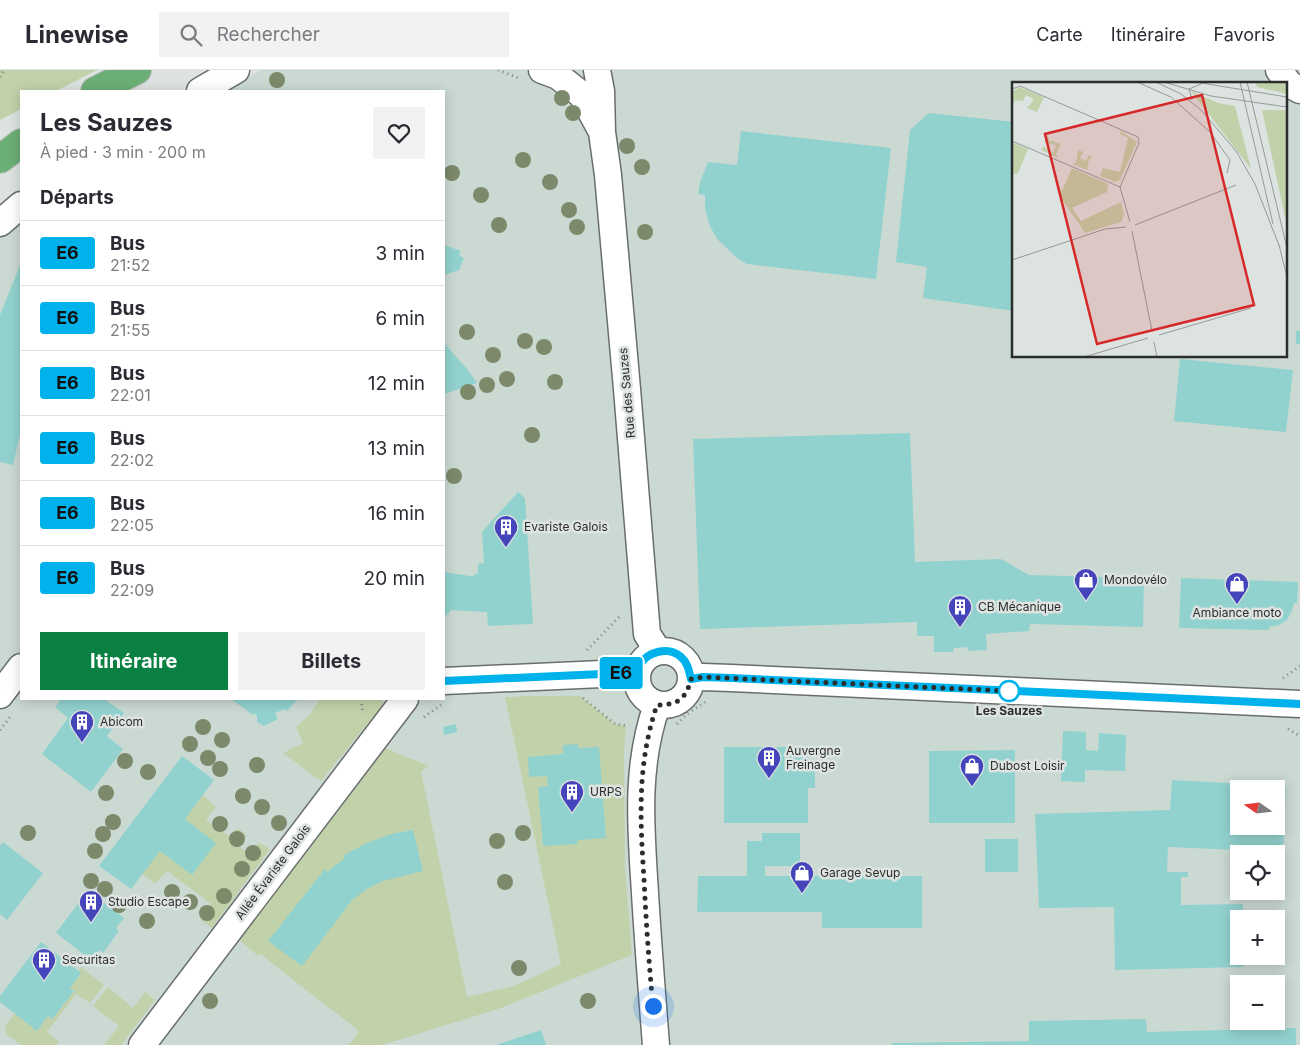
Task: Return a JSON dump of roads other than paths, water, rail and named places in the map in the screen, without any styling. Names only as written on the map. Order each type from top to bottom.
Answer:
[{"type":"highway","points":[[97,90],[137,70]]},
{"type":"highway","points":[[0,139],[20,129]]},
{"type":"highway","points":[[0,159],[20,144]]},
{"type":"street","points":[[202,90],[236,70]]},
{"type":"street","name":"Rue des Sauzes","points":[[598,70],[647,634],[658,651]]},
{"type":"street","points":[[1279,70],[1288,82]]},
{"type":"street","name":"Rue des Sauzes","points":[[534,75],[558,76],[582,96],[602,132]]},
{"type":"street","points":[[1288,83],[1300,90]]},
{"type":"street","points":[[0,223],[20,207]]},
{"type":"street","points":[[653,716],[680,700],[688,690],[691,679],[689,667],[681,657],[670,651],[658,651],[647,656],[639,666],[636,678],[638,690],[646,699],[653,716],[642,770],[641,830],[656,1045]]},
{"type":"street","points":[[0,695],[20,668]]},
{"type":"street","points":[[445,692],[624,673],[636,678]]},
{"type":"street","points":[[691,679],[703,677],[731,678],[1300,704]]},
{"type":"street","name":"Allée Évariste Galois","points":[[142,1045],[404,700]]},
{"type":"place","name":"Evariste Galois","points":[[506,548]]},
{"type":"place","name":"Mondovélo","points":[[1086,601]]},
{"type":"place","name":"Ambiance moto","points":[[1237,605]]},
{"type":"place","name":"CB Mécanique","points":[[960,628]]},
{"type":"place","name":"Les Sauzes","points":[[1009,691]]},
{"type":"place","name":"Abicom","points":[[82,743]]},
{"type":"place","name":"Auvergne Freinage","points":[[769,779]]},
{"type":"place","name":"Dubost Loisir","points":[[972,787]]},
{"type":"place","name":"URPS","points":[[572,813]]},
{"type":"place","name":"Garage Sevup","points":[[802,894]]},
{"type":"place","name":"Studio Escape","points":[[91,923]]},
{"type":"place","name":"Securitas","points":[[44,981]]}]
